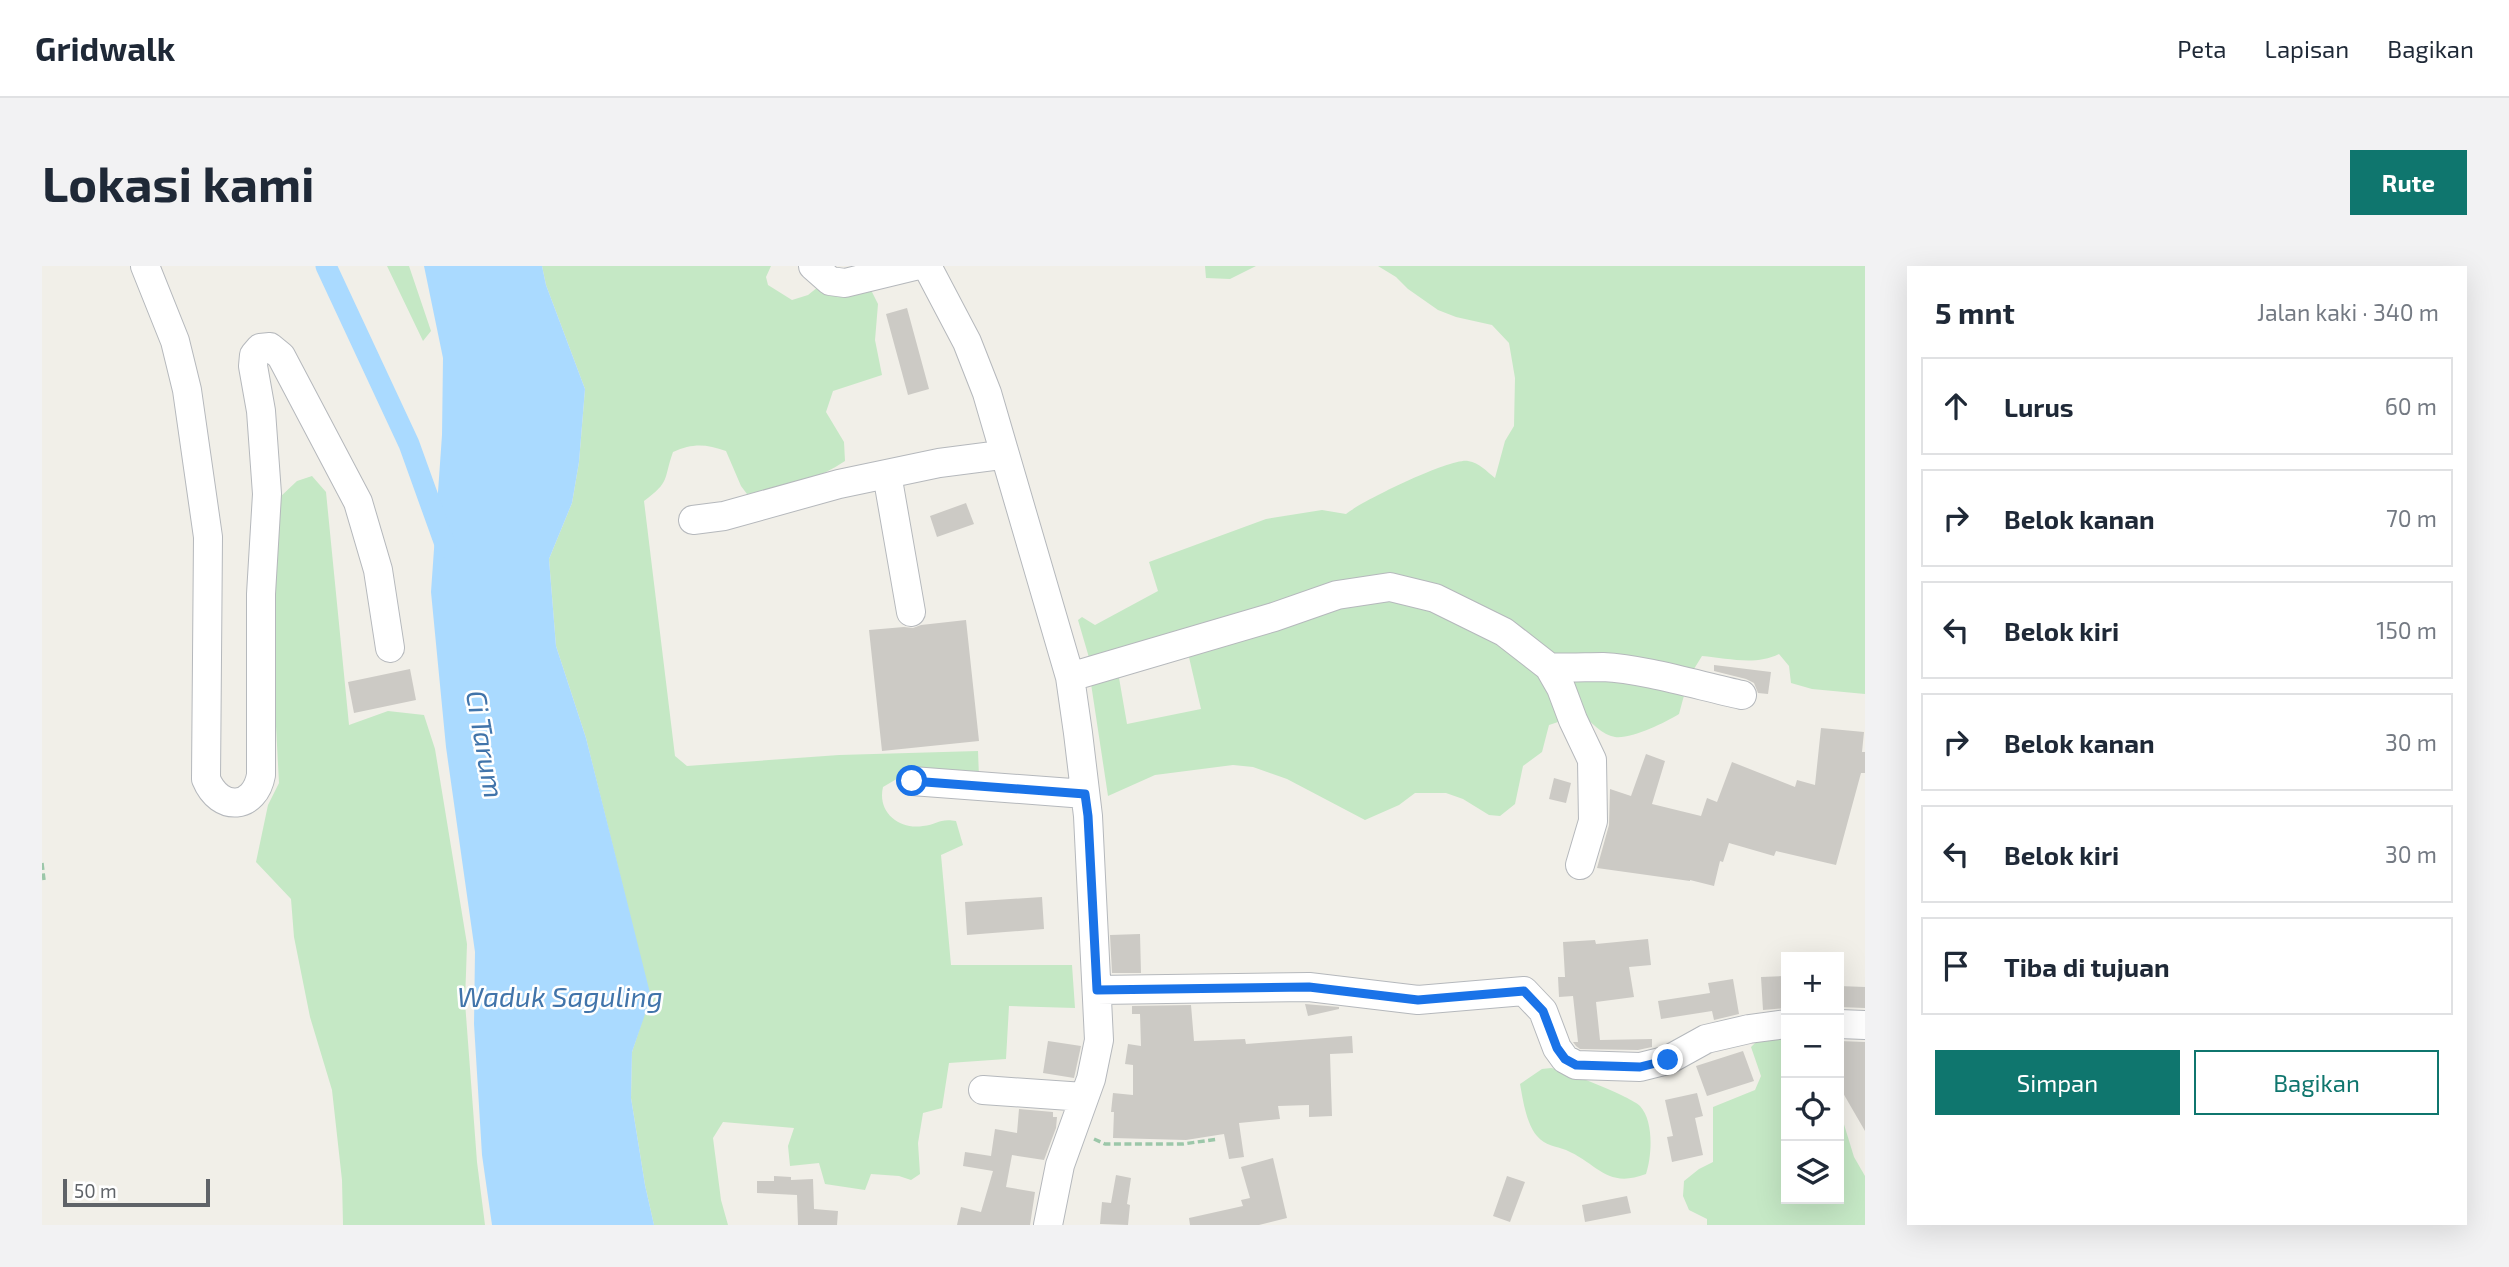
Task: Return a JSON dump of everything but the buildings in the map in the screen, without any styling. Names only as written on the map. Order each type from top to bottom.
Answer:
[{"type":"street","points":[[145,266],[175,341],[187,390],[208,537],[206,779],[215,796],[222,802],[237,802],[250,797],[259,789],[261,775],[261,594],[267,494],[261,411],[253,366],[254,355],[260,348],[270,346],[281,356],[358,502],[378,570],[390,648]]},
{"type":"street","points":[[813,266],[830,281],[845,283],[915,266]]},
{"type":"street","points":[[927,266],[967,342],[987,393],[1070,677],[1088,816],[1099,1041],[1091,1079],[1060,1166],[1055,1225]]},
{"type":"street","points":[[693,520],[724,516],[839,484],[939,463],[993,456],[1004,451]]},
{"type":"street","points":[[887,474],[911,612]]},
{"type":"street","points":[[1070,677],[1274,617],[1337,595],[1390,587],[1435,598],[1504,632],[1549,667],[1561,688],[1592,760],[1593,821],[1580,865]]},
{"type":"street","points":[[1549,667],[1603,667],[1742,695]]},
{"type":"street","points":[[912,781],[1085,794]]},
{"type":"street","points":[[1097,990],[1309,987],[1418,1000],[1524,991],[1543,1011],[1557,1048],[1565,1059],[1576,1065],[1640,1067],[1668,1060],[1706,1039],[1781,1025]]},
{"type":"street","points":[[1844,1024],[1865,1025]]},
{"type":"street","points":[[983,1090],[1084,1097]]},
{"type":"path","points":[[42,863],[44,880]]},
{"type":"path","points":[[1073,1130],[1105,1144],[1183,1144],[1218,1139]]},
{"type":"green space","points":[[387,266],[409,266],[431,331],[423,341]]},
{"type":"green space","points":[[542,266],[771,266],[766,277],[768,285],[792,300],[808,295],[823,283],[870,288],[878,304],[875,340],[882,375],[833,391],[826,412],[844,442],[845,461],[810,479],[747,494],[726,451],[706,446],[687,447],[673,452],[662,484],[644,501],[675,756],[687,766],[839,755],[978,751],[979,777],[900,777],[883,787],[883,804],[898,822],[914,826],[946,820],[956,821],[963,845],[941,855],[951,965],[1072,965],[1075,1008],[1009,1006],[1006,1059],[949,1063],[942,1108],[923,1113],[918,1143],[920,1174],[911,1180],[899,1176],[871,1174],[865,1190],[825,1184],[819,1163],[790,1166],[788,1146],[794,1128],[723,1122],[713,1138],[721,1200],[728,1225],[654,1225],[631,1098],[632,1052],[650,997],[586,738],[556,646],[549,559],[572,503],[579,462],[585,389],[546,285]]},
{"type":"green space","points":[[1205,266],[1256,266],[1230,279],[1206,278]]},
{"type":"green space","points":[[1378,266],[1865,266],[1865,694],[1812,689],[1791,683],[1789,666],[1779,654],[1760,660],[1702,656],[1689,677],[1679,714],[1657,726],[1630,736],[1615,737],[1601,731],[1582,714],[1549,725],[1542,752],[1523,766],[1515,804],[1500,816],[1489,815],[1463,799],[1446,793],[1415,793],[1399,805],[1365,820],[1287,779],[1253,767],[1233,765],[1155,775],[1108,796],[1090,677],[1118,672],[1127,724],[1201,709],[1185,640],[1090,661],[1078,620],[1082,617],[1095,625],[1158,591],[1149,562],[1266,519],[1322,510],[1346,514],[1406,482],[1458,462],[1476,464],[1495,478],[1505,441],[1514,426],[1515,378],[1509,343],[1492,325],[1438,310]]},
{"type":"green space","points":[[312,476],[326,492],[349,725],[388,711],[424,715],[435,749],[467,944],[465,1002],[477,1162],[485,1225],[343,1225],[342,1180],[332,1090],[310,1017],[294,937],[291,899],[256,862],[268,805],[279,783],[275,707],[275,573],[279,498],[297,481]]},
{"type":"green space","points":[[1781,1033],[1781,1204],[1844,1204],[1844,1124],[1854,1157],[1865,1176],[1865,1225],[1707,1225],[1707,1219],[1689,1210],[1683,1196],[1684,1181],[1713,1162],[1713,1107],[1755,1090],[1761,1076],[1751,1047],[1760,1038]]},
{"type":"green space","points":[[1551,1068],[1612,1091],[1640,1106],[1645,1112],[1650,1129],[1650,1158],[1646,1174],[1622,1179],[1612,1177],[1537,1136],[1528,1118],[1520,1084],[1542,1069]]},
{"type":"water","name":"Waduk Saguling","points":[[424,266],[542,266],[546,285],[585,389],[579,462],[572,503],[549,559],[556,646],[586,738],[651,997],[632,1052],[631,1098],[654,1225],[492,1225],[482,1155],[474,1024],[475,952],[446,747],[431,592],[442,435],[443,358]]},
{"type":"waterway","points":[[326,266],[409,444],[446,547]]},
{"type":"route","points":[[912,781],[1085,794],[1097,990],[1309,987],[1418,1000],[1524,991],[1543,1011],[1557,1048],[1565,1059],[1576,1065],[1640,1067],[1668,1060]]},
{"type":"water label","name":"Ci Tarum","points":[[486,744]]}]
